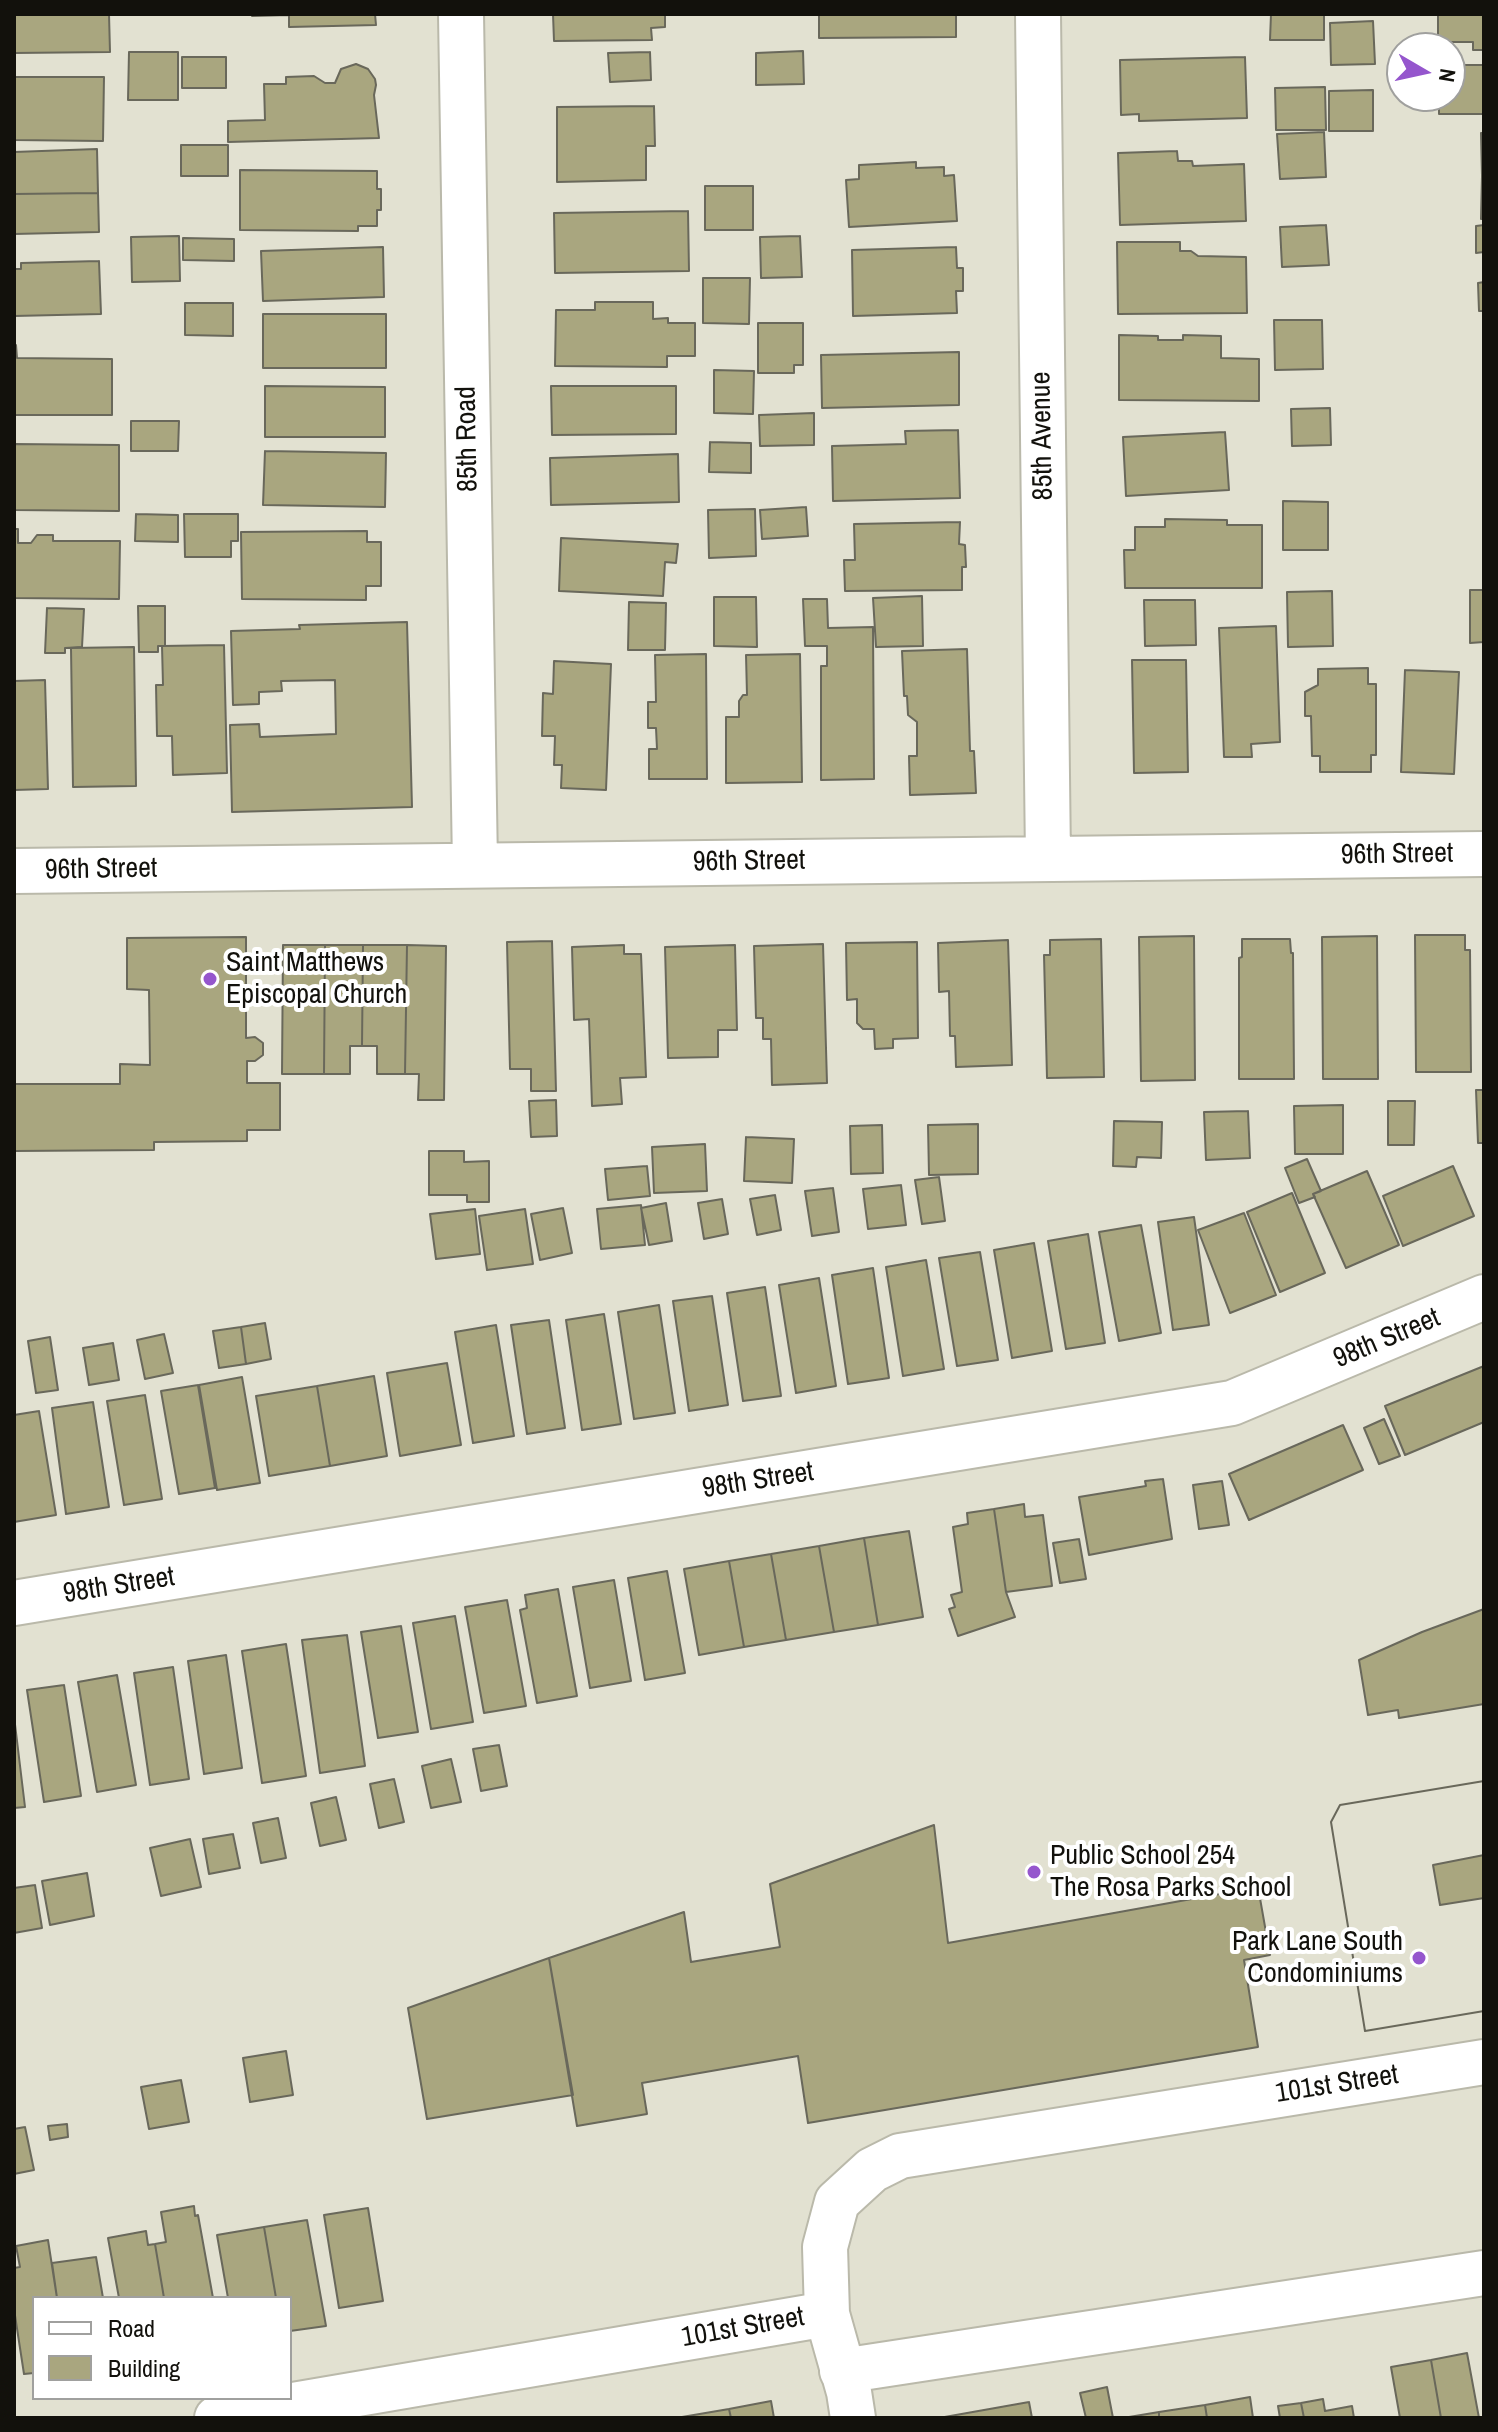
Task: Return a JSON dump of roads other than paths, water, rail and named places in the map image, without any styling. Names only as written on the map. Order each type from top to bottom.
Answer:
[{"type":"street","name":"85th Road","points":[[461,14],[475,865]]},
{"type":"street","name":"85th Avenue","points":[[1038,14],[1048,859]]},
{"type":"street","name":"96th Street","points":[[14,871],[1484,854]]},
{"type":"street","name":"98th Street","points":[[14,1603],[1232,1403],[1484,1297]]},
{"type":"street","name":"101st Street","points":[[217,2418],[827,2314],[825,2247],[837,2202],[872,2170],[900,2156],[1484,2062]]},
{"type":"street","points":[[842,2371],[1484,2273]]},
{"type":"street","points":[[827,2314],[849,2392],[853,2418]]},
{"type":"place","name":"Saint Matthews Episcopal Church","points":[[210,979]]},
{"type":"place","name":"Public School 254 The Rosa Parks School","points":[[1034,1872]]},
{"type":"place","name":"Park Lane South Condominiums","points":[[1419,1958]]}]
